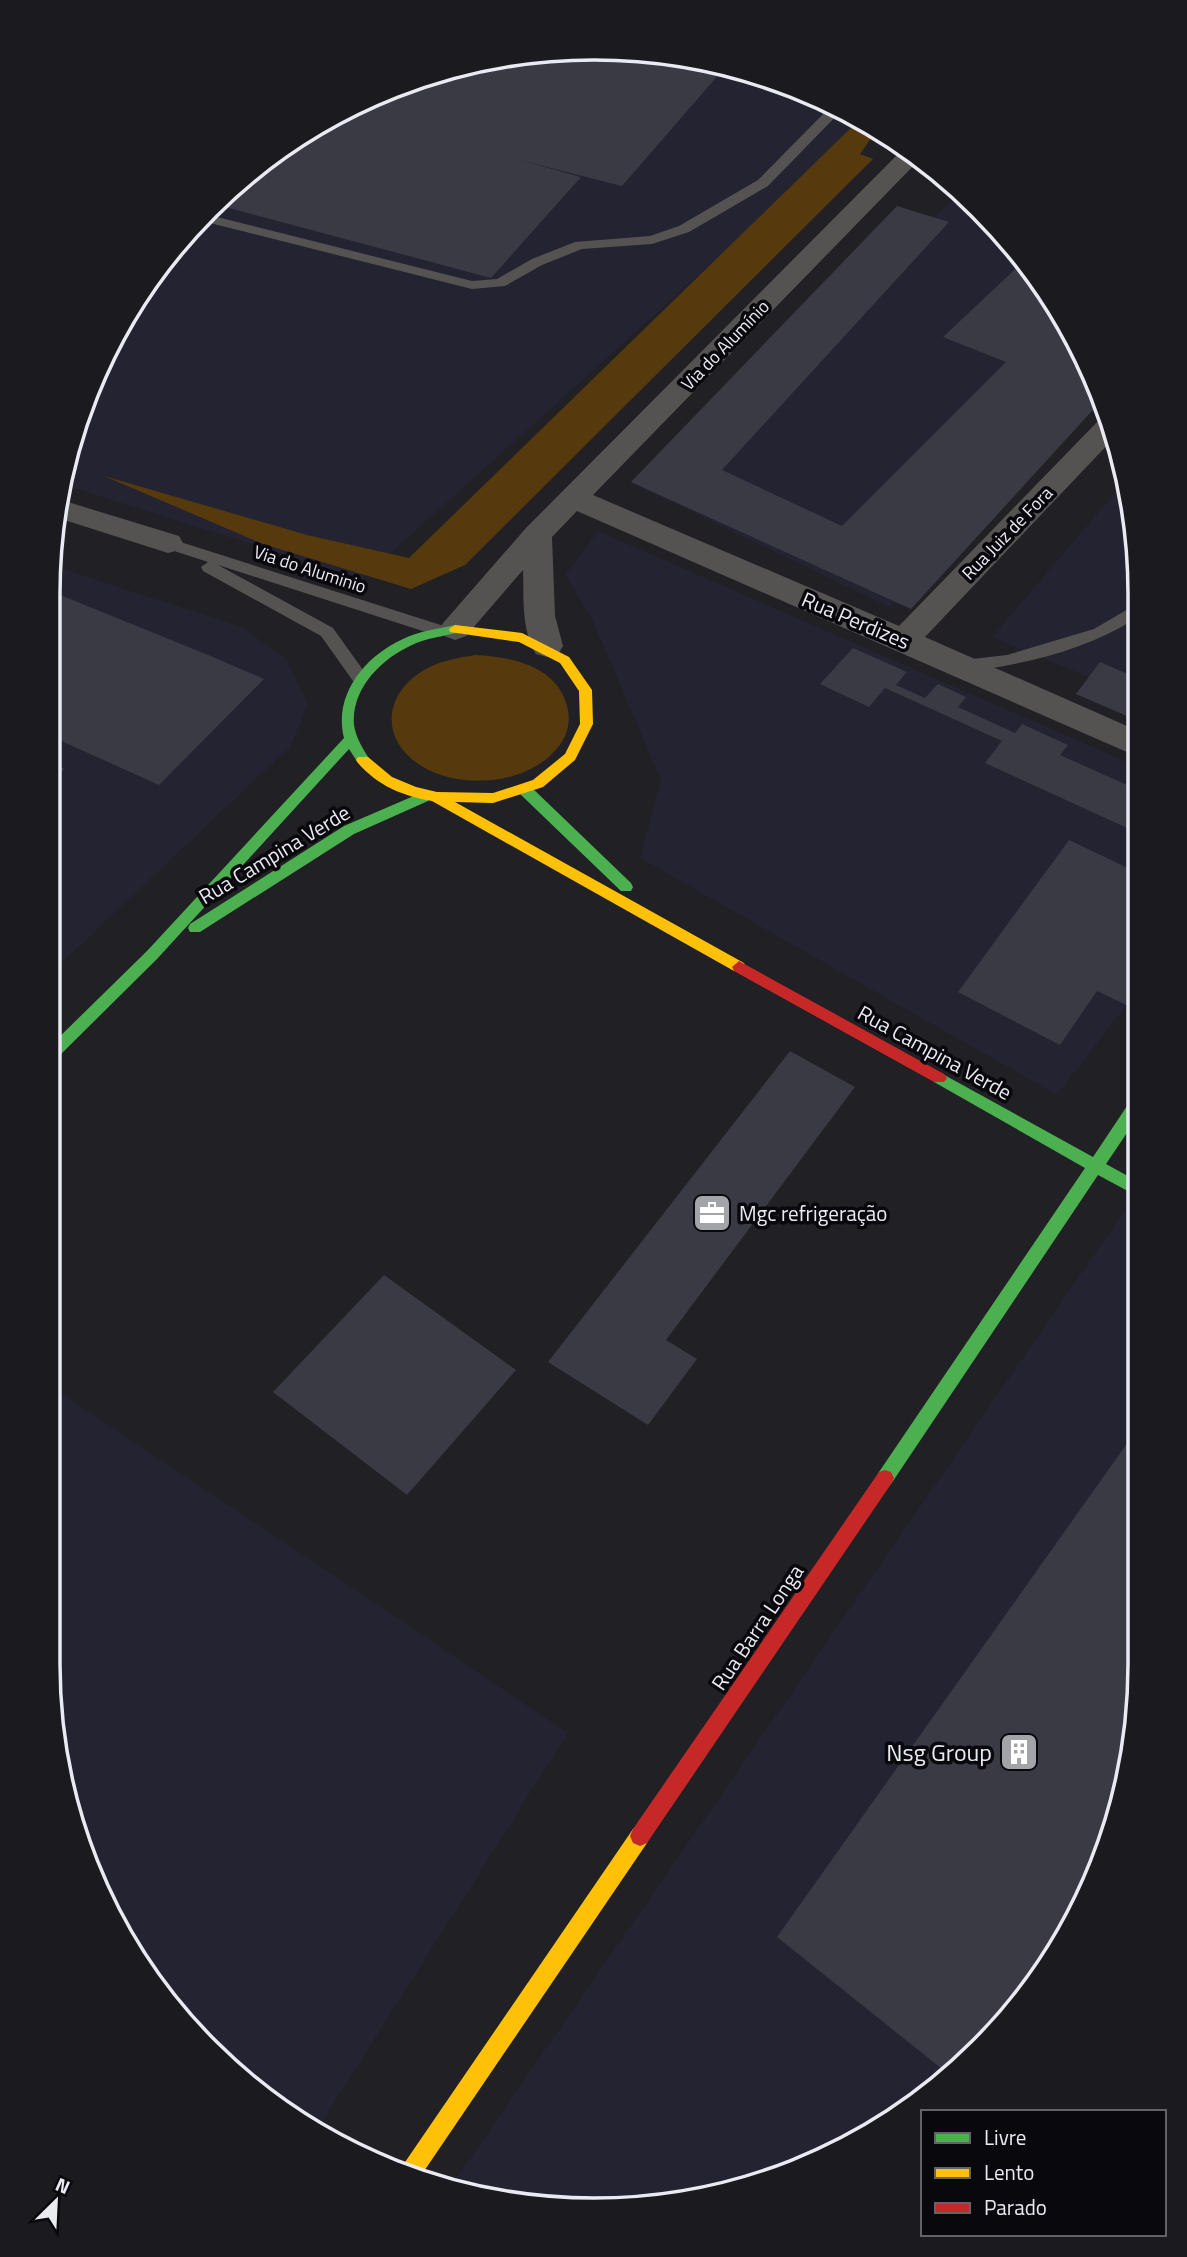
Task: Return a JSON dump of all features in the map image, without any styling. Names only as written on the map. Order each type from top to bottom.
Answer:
[{"type":"main road","points":[[488,629],[519,635],[547,646],[570,664],[586,687],[591,712],[585,737],[570,761],[544,781],[512,795],[475,801],[430,798],[398,788],[376,775],[360,759],[349,741],[345,720],[348,698],[359,677],[380,657],[398,646],[448,630],[488,629]]},
{"type":"main road","points":[[60,1046],[152,955],[349,741]]},
{"type":"main road","name":"Rua Campina Verde","points":[[524,789],[619,882],[712,950]]},
{"type":"main road","name":"Rua Campina Verde","points":[[152,955],[349,830],[430,798],[712,950],[1128,1184]]},
{"type":"main road","name":"Rua Barra Longa","points":[[414,2166],[1128,1119]]},
{"type":"street","name":"Via do Alumínio","points":[[448,630],[537,535],[905,160]]},
{"type":"street","name":"Rua Juiz de Fora","points":[[904,640],[1103,434]]},
{"type":"street","name":"Rua Perdizes","points":[[575,499],[904,640],[1128,740]]},
{"type":"street","points":[[66,511],[168,543]]},
{"type":"street","points":[[537,535],[540,616],[547,646]]},
{"type":"lane","points":[[213,220],[472,285],[500,283],[537,262],[580,244],[652,240],[684,229],[763,183],[830,115]]},
{"type":"lane","points":[[168,543],[327,632],[359,677]]},
{"type":"lane","name":"Via do Aluminio","points":[[168,543],[448,630]]},
{"type":"lane","points":[[963,666],[1007,661],[1100,633],[1128,615]]},
{"type":"shaded area","points":[[628,61],[698,70],[732,78],[798,100],[859,130],[362,579],[70,487],[100,389],[131,326],[149,297],[192,241],[241,192],[297,149],[389,100],[455,78],[524,64]]},
{"type":"shaded area","points":[[852,127],[872,138],[860,154],[873,159],[465,565],[411,589],[263,544],[104,476],[307,535],[409,558]]},
{"type":"shaded area","points":[[954,199],[995,241],[1038,297],[1072,357],[1094,409],[889,607],[638,486]]},
{"type":"shaded area","points":[[1117,490],[1123,524],[1128,594],[1128,694],[992,637]]},
{"type":"shaded area","points":[[598,531],[1128,763],[1128,1003],[1057,1095],[640,858],[661,780],[591,617],[565,575]]},
{"type":"shaded area","points":[[61,568],[242,627],[287,660],[308,705],[290,747],[60,965]]},
{"type":"shaded area","points":[[475,655],[504,658],[532,667],[555,683],[563,695],[569,714],[566,733],[551,755],[536,766],[499,779],[459,779],[440,775],[423,767],[399,745],[392,719],[394,706],[410,681],[430,667]]},
{"type":"shaded area","points":[[1128,1208],[1128,1664],[1123,1733],[1109,1802],[1087,1868],[1056,1931],[1038,1960],[995,2016],[946,2065],[890,2108],[798,2157],[732,2179],[698,2187],[628,2196],[594,2198],[524,2193],[456,2179]]},
{"type":"shaded area","points":[[60,1392],[568,1733],[321,2123],[297,2108],[241,2065],[192,2016],[170,1989],[131,1931],[100,1868],[88,1835],[70,1768],[61,1698]]},
{"type":"building","points":[[594,60],[663,64],[718,75],[622,186],[519,160],[581,177],[491,278],[225,207],[268,170],[327,131],[389,100],[455,78],[524,64]]},
{"type":"building","points":[[897,206],[949,222],[722,470],[842,526],[1006,362],[943,337],[1017,268],[1056,327],[1094,409],[911,609],[631,482]]},
{"type":"building","points":[[60,595],[264,679],[159,785],[60,740]]},
{"type":"building","points":[[853,648],[907,672],[896,685],[925,698],[938,684],[966,697],[958,707],[1015,733],[1022,724],[1068,745],[1060,755],[1128,785],[1128,828],[985,763],[1002,741],[885,688],[869,707],[820,684]]},
{"type":"building","points":[[1100,662],[1128,674],[1128,717],[1076,694]]},
{"type":"building","points":[[1069,840],[1128,868],[1128,1006],[1097,991],[1060,1045],[958,992]]},
{"type":"building","name":"Mgc refrigeração","points":[[790,1051],[855,1087],[666,1340],[697,1359],[648,1425],[548,1362]]},
{"type":"building","points":[[384,1275],[516,1370],[407,1495],[273,1392]]},
{"type":"building","name":"Nsg Group","points":[[1128,1442],[1128,1664],[1123,1733],[1117,1768],[1109,1802],[1087,1868],[1056,1931],[1038,1960],[995,2016],[942,2069],[777,1937]]},
{"type":"traffic: fast","points":[[363,760],[352,743],[348,726],[349,708],[363,677],[390,651],[407,642],[455,629]]},
{"type":"traffic: fast","points":[[60,1046],[152,955],[349,741]]},
{"type":"traffic: fast","points":[[524,789],[626,887]]},
{"type":"traffic: fast","points":[[195,928],[349,830],[423,797]]},
{"type":"traffic: fast","points":[[939,1078],[1128,1184]]},
{"type":"traffic: fast","points":[[885,1478],[1128,1118]]},
{"type":"traffic: slow","points":[[363,760],[387,781],[416,792],[437,797],[493,798],[538,783],[570,757],[586,724],[585,690],[564,660],[522,638],[455,629]]},
{"type":"traffic: slow","points":[[438,799],[739,967]]},
{"type":"traffic: slow","points":[[414,2166],[640,1836]]},
{"type":"traffic: jam","points":[[739,967],[939,1078]]},
{"type":"traffic: jam","points":[[640,1836],[885,1478]]},
{"type":"place","name":"Mgc refrigeração","points":[[712,1213]]},
{"type":"place","name":"Nsg Group","points":[[1019,1752]]}]
